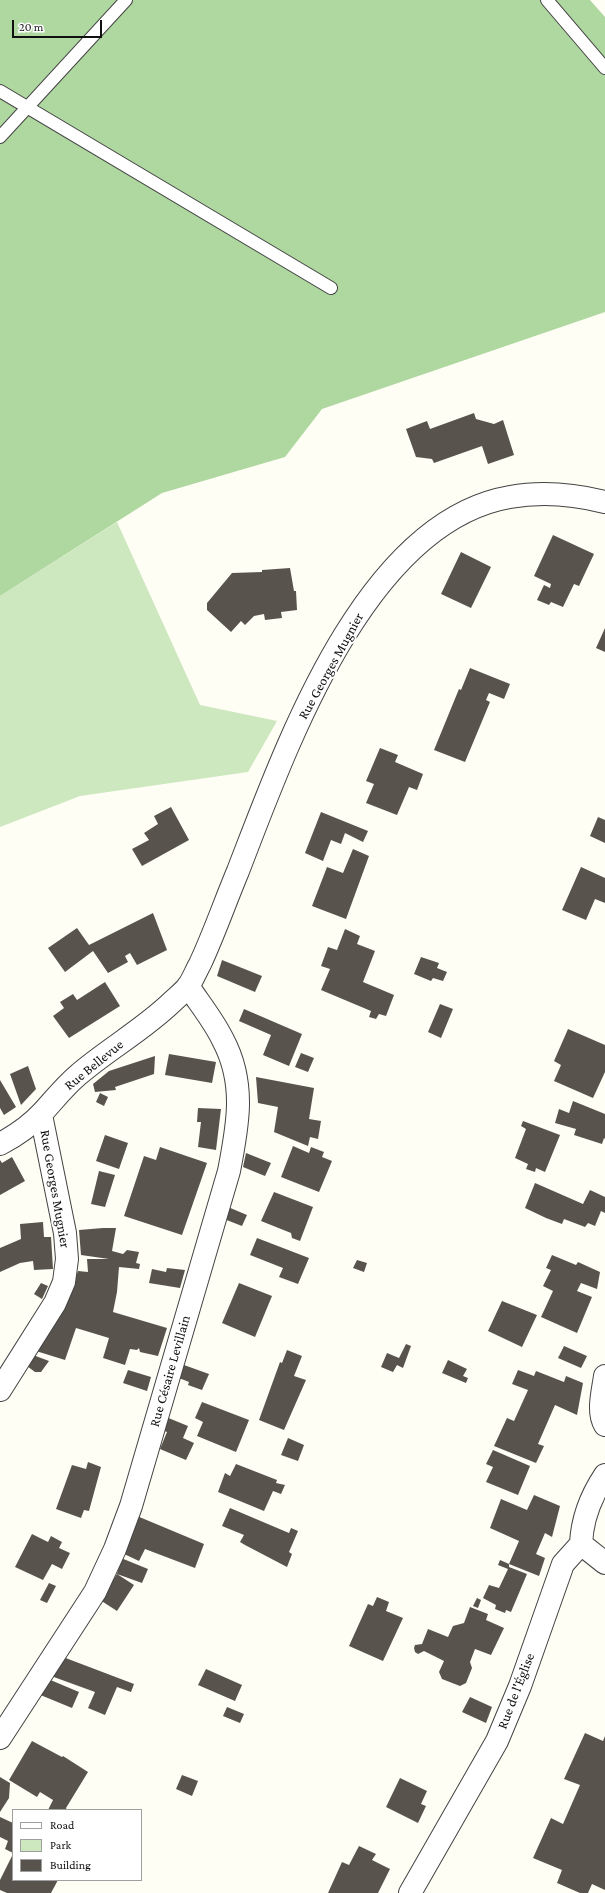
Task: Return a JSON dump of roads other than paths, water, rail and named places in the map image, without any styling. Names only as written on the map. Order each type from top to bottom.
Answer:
[{"type":"street","name":"Rue Georges Mugnier","points":[[188,986],[205,952],[276,773],[311,696],[360,612],[397,565],[419,543],[440,526],[463,513],[485,504],[509,497],[538,494],[561,494],[605,502]]},
{"type":"street","name":"Rue Bellevue","points":[[0,1144],[18,1134],[41,1115],[57,1094],[78,1075],[158,1016],[188,986]]},
{"type":"street","name":"Rue Césaire Levillain","points":[[0,1738],[95,1592],[115,1549],[130,1506],[229,1171],[238,1129],[237,1082],[233,1062],[223,1039],[188,986]]},
{"type":"street","name":"Rue Georges Mugnier","points":[[0,1390],[55,1303],[64,1282],[67,1260],[66,1233],[41,1115]]},
{"type":"street","points":[[605,1376],[601,1403],[602,1421],[605,1425]]},
{"type":"street","points":[[602,1478],[582,1526],[582,1544],[605,1563]]},
{"type":"street","name":"Rue de l'Église","points":[[410,1893],[497,1741],[520,1686],[562,1564],[582,1544]]},
{"type":"lane","points":[[0,137],[126,0]]},
{"type":"lane","points":[[547,0],[605,68]]},
{"type":"lane","points":[[0,91],[331,288]]}]
